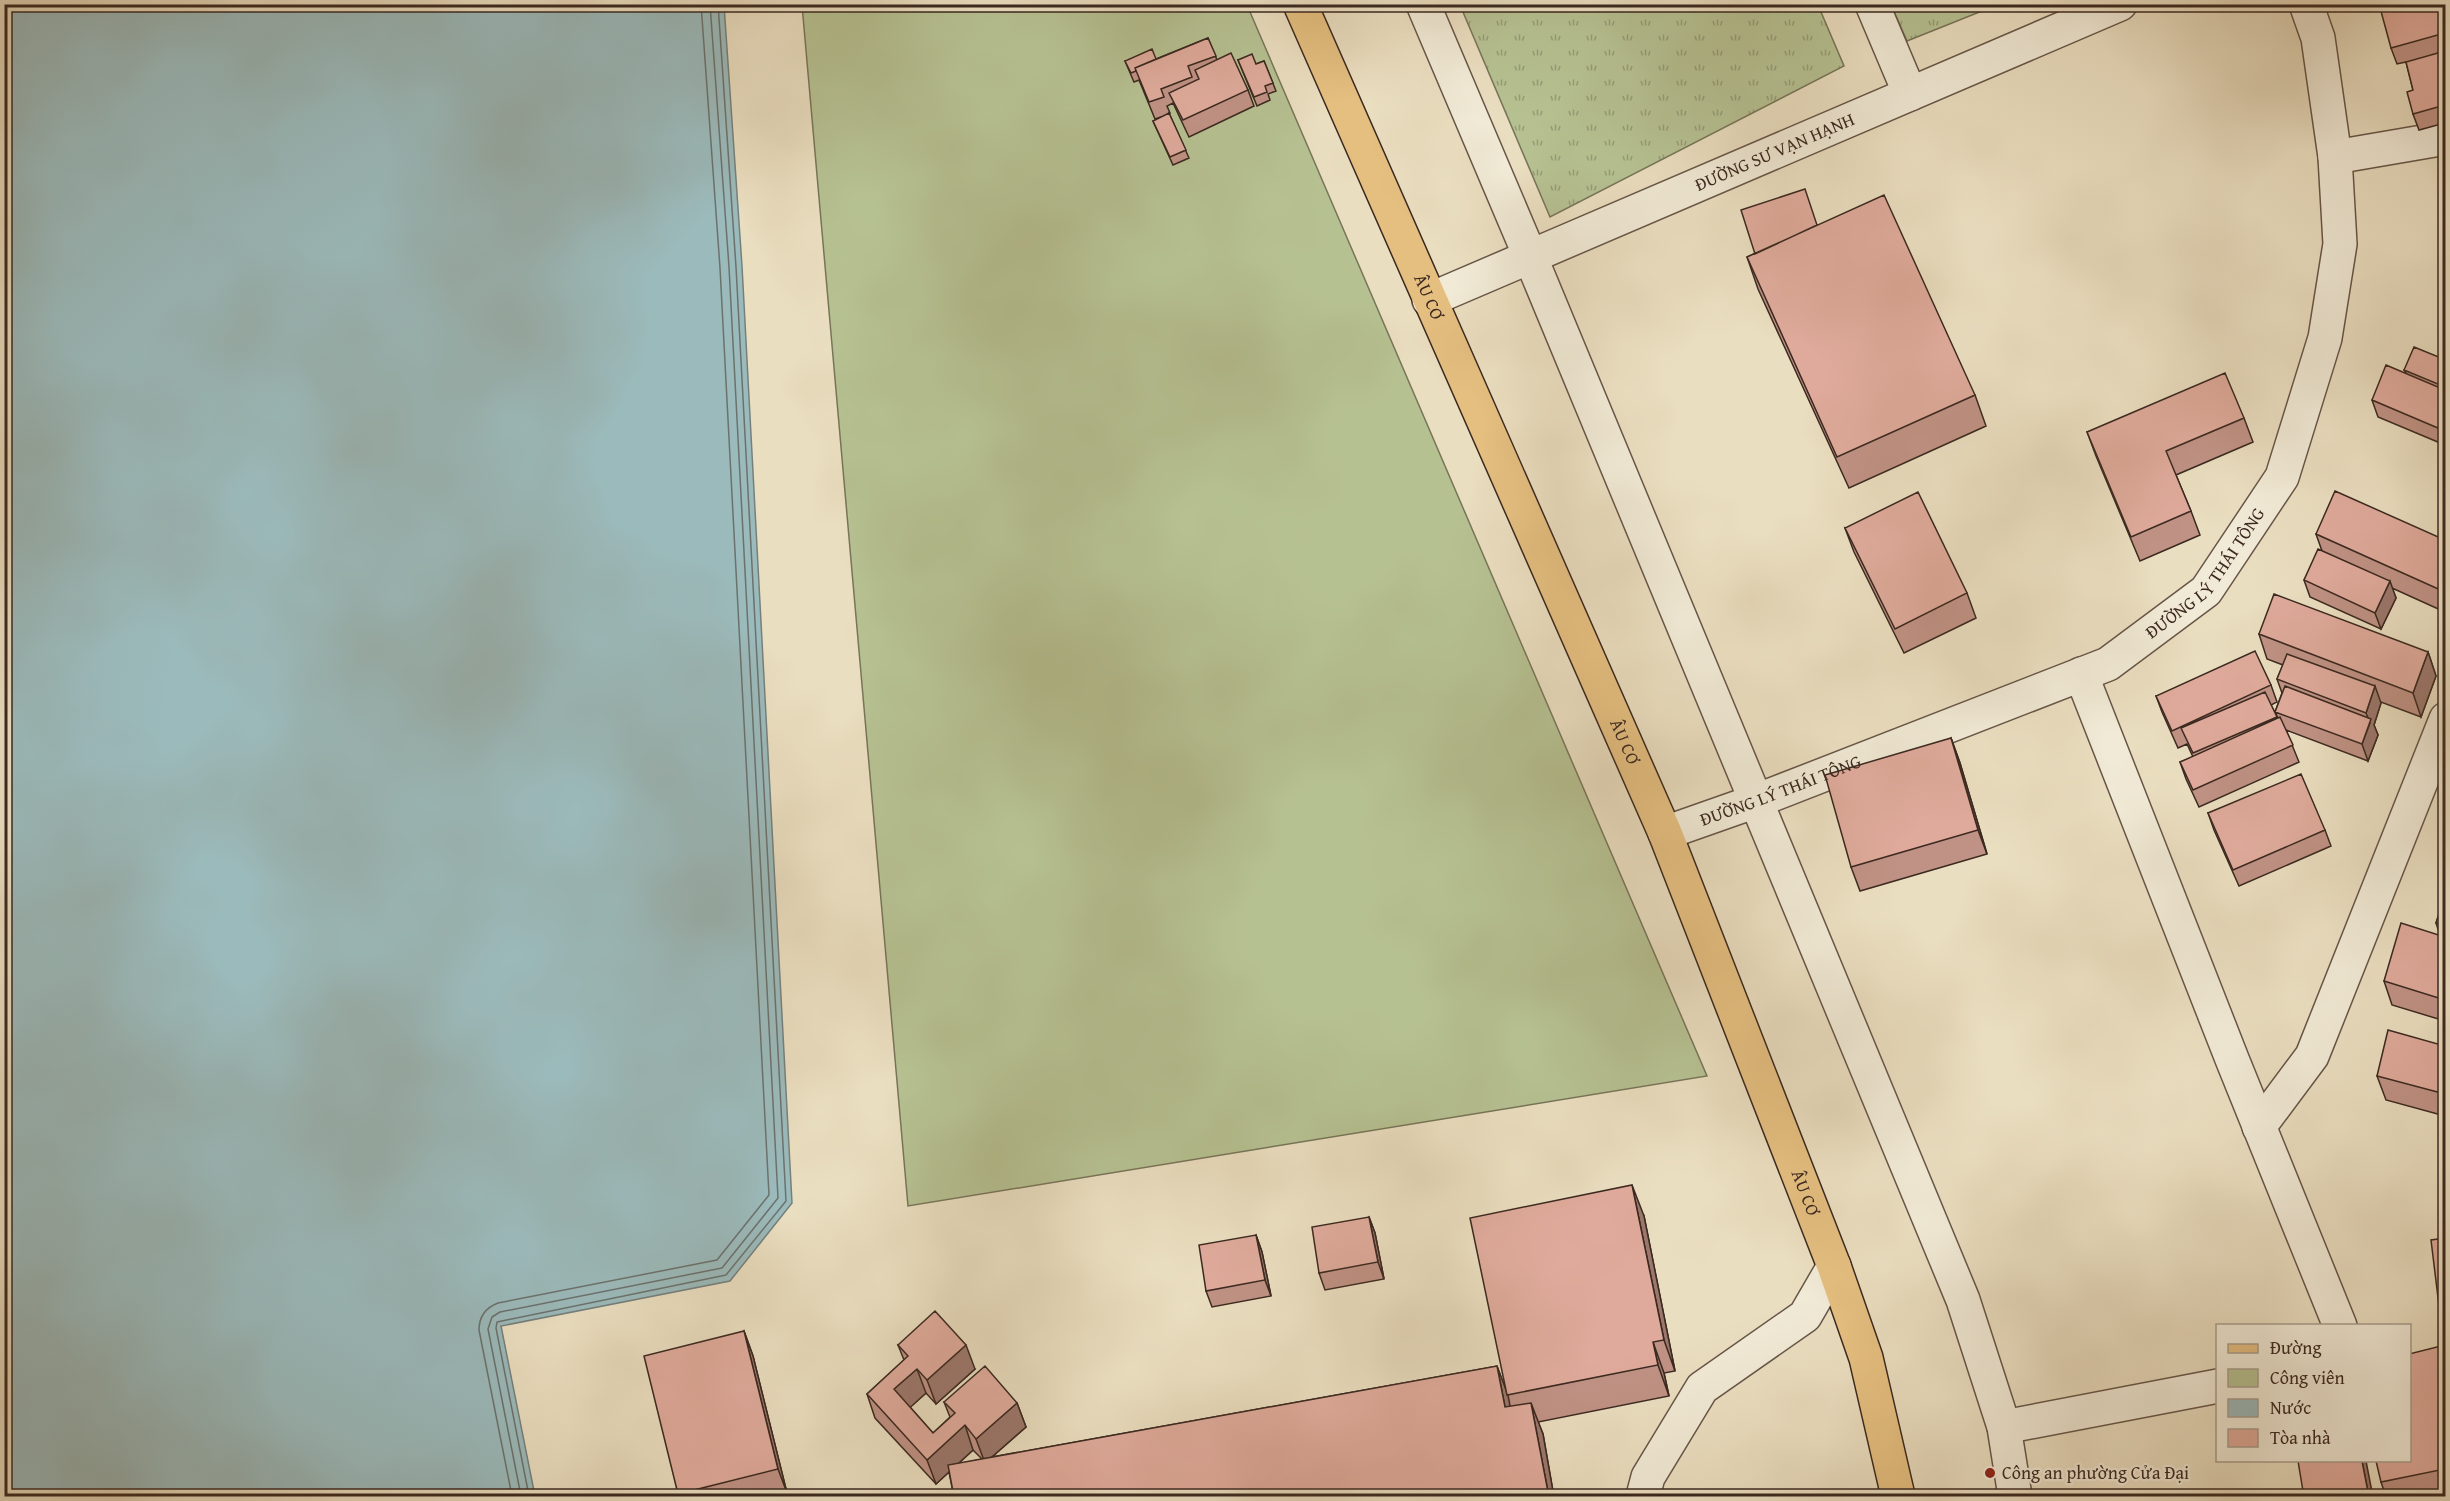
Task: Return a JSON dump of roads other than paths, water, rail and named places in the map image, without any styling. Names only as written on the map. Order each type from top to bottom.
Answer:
[{"type":"main road","name":"ÂU CƠ","points":[[1300,4],[1665,833],[1834,1266],[1866,1358],[1898,1497]]},
{"type":"street","points":[[1423,4],[1530,256],[1963,1300],[2004,1427],[2015,1497]]},
{"type":"street","points":[[1872,4],[1910,94]]},
{"type":"street","name":"ĐƯỜNG SƯ VẠN HẠNH","points":[[1429,300],[2120,4]]},
{"type":"street","name":"ĐƯỜNG LÝ THÁI TÔNG","points":[[1665,833],[1756,801],[2108,664],[2205,591],[2282,477],[2325,338],[2340,244],[2335,157],[2318,38],[2306,4]]},
{"type":"street","points":[[2335,157],[2445,138]]},
{"type":"street","points":[[2081,674],[2339,1324]]},
{"type":"street","points":[[2259,1127],[2312,1056],[2445,719]]},
{"type":"street","points":[[1643,1497],[1648,1477],[1702,1388],[1805,1316],[1834,1266]]},
{"type":"street","points":[[2004,1427],[2216,1386]]},
{"type":"water","points":[[5,4],[724,5],[742,266],[792,1203],[730,1281],[501,1326],[535,1496],[5,1496]]},
{"type":"place","name":"Công an phường Cửa Đại","points":[[1990,1473]]}]
